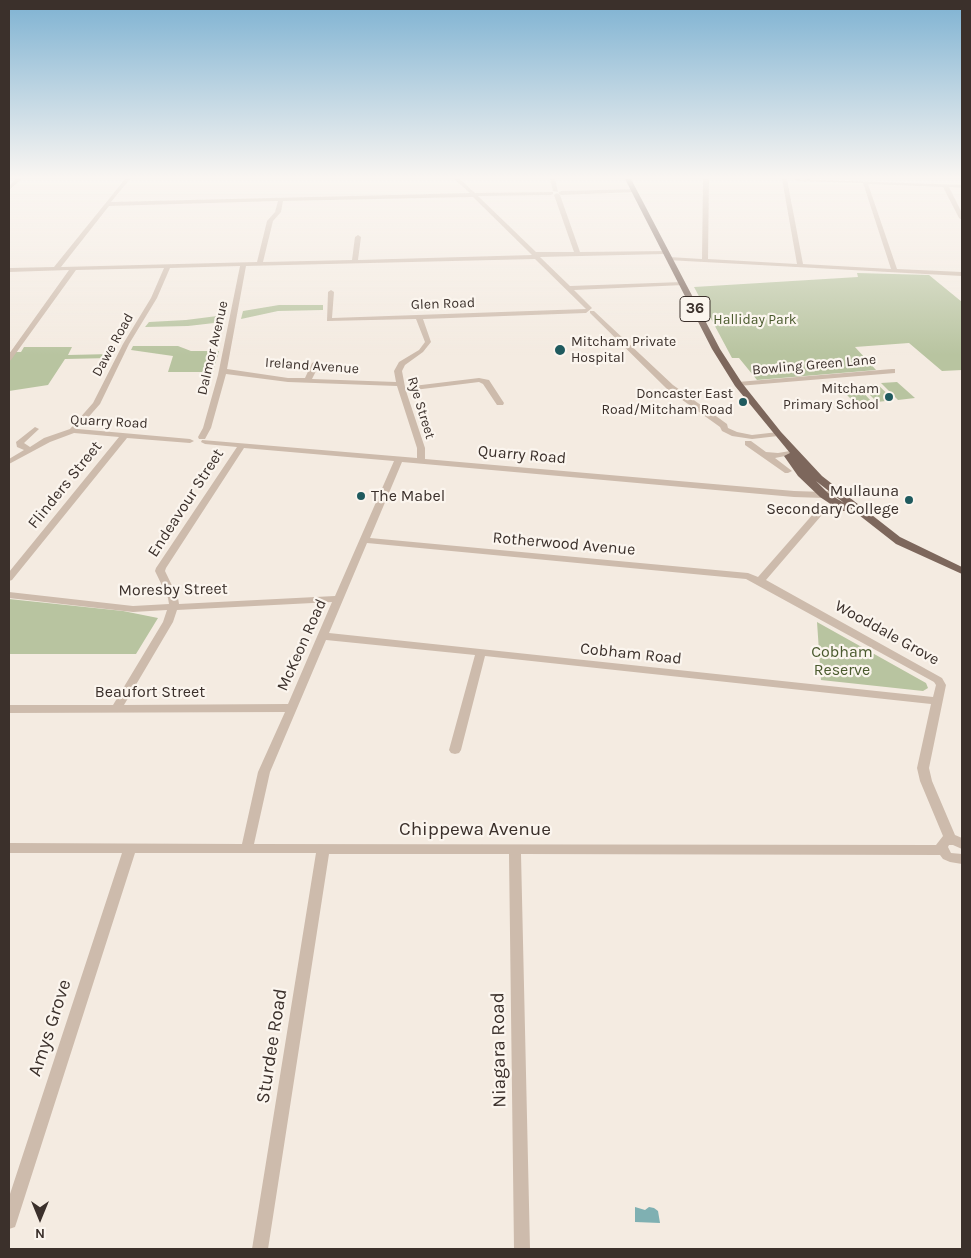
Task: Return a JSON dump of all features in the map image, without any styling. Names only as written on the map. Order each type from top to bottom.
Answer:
[{"type":"main road","name":"36","points":[[658,238],[716,349],[738,384],[778,434],[818,478],[900,542]]},
{"type":"main road","name":"36","points":[[778,434],[787,453],[802,474],[824,495],[900,542],[962,572]]},
{"type":"street","points":[[56,269],[81,238]]},
{"type":"street","points":[[260,263],[266,238]]},
{"type":"street","points":[[356,260],[358,238]]},
{"type":"street","points":[[518,238],[589,311],[670,387],[735,434],[761,437],[778,434]]},
{"type":"street","points":[[572,238],[578,254]]},
{"type":"street","points":[[705,238],[705,260]]},
{"type":"street","points":[[795,238],[800,266]]},
{"type":"street","points":[[884,238],[895,271]]},
{"type":"street","points":[[9,270],[578,254],[667,255],[705,260],[962,274]]},
{"type":"street","name":"Dalmor Avenue","points":[[204,439],[222,371],[243,264]]},
{"type":"street","name":"Dawe Road","points":[[73,432],[79,422],[96,404],[126,344],[154,298],[168,266]]},
{"type":"street","points":[[9,359],[74,268]]},
{"type":"street","points":[[568,288],[682,284]]},
{"type":"street","name":"Glen Road","points":[[331,292],[329,320],[589,311]]},
{"type":"street","name":"Rye Street","points":[[420,317],[428,342],[421,351],[402,364],[398,371],[421,448],[421,461]]},
{"type":"street","points":[[9,347],[17,347]]},
{"type":"street","points":[[308,381],[316,363]]},
{"type":"street","name":"Ireland Avenue","points":[[222,371],[308,381],[401,386],[479,380],[486,382],[500,403]]},
{"type":"street","name":"Bowling Green Lane","points":[[738,384],[892,371]]},
{"type":"street","points":[[30,450],[20,445],[20,442],[35,429]]},
{"type":"street","name":"Quarry Road","points":[[9,462],[58,435],[73,432],[190,441],[194,438],[242,445],[794,494],[824,495],[836,492]]},
{"type":"street","name":"Flinders Street","points":[[9,578],[125,436]]},
{"type":"street","points":[[748,443],[788,471]]},
{"type":"street","name":"Endeavour Street","points":[[171,608],[173,598],[160,571],[161,568],[242,445]]},
{"type":"street","points":[[765,454],[778,456],[787,453]]},
{"type":"street","name":"McKeon Road","points":[[247,848],[264,772],[399,459]]},
{"type":"street","points":[[760,581],[824,507]]},
{"type":"street","name":"Rotherwood Avenue","points":[[364,540],[748,576],[760,581]]},
{"type":"street","name":"Wooddale Grove","points":[[760,581],[938,680],[942,685],[937,701],[924,772],[956,842]]},
{"type":"street","name":"Moresby Street","points":[[9,596],[133,609],[338,599]]},
{"type":"street","points":[[116,709],[168,622],[171,608]]},
{"type":"street","name":"Cobham Road","points":[[323,636],[937,701]]},
{"type":"street","points":[[455,750],[481,653]]},
{"type":"street","name":"Beaufort Street","points":[[9,709],[291,708]]},
{"type":"street","points":[[956,842],[943,841],[941,847],[946,856],[961,863]]},
{"type":"street","name":"Chippewa Avenue","points":[[9,848],[942,850]]},
{"type":"street","name":"Amys Grove","points":[[9,1221],[130,848]]},
{"type":"street","name":"Sturdee Road","points":[[260,1249],[323,848]]},
{"type":"street","name":"Niagara Road","points":[[515,849],[522,1249]]},
{"type":"green space","name":"Halliday Park","points":[[857,273],[929,275],[962,302],[962,370],[942,371],[909,343],[855,347],[876,370],[757,380],[739,358],[732,358],[694,287],[858,277]]},
{"type":"green space","points":[[279,305],[323,305],[323,310],[278,311],[241,319],[243,311]]},
{"type":"green space","points":[[225,315],[223,322],[188,326],[145,327],[149,322]]},
{"type":"green space","points":[[133,346],[178,346],[191,351],[219,351],[213,372],[168,372],[173,356],[131,350]]},
{"type":"green space","points":[[24,347],[72,347],[68,355],[112,354],[110,358],[65,359],[48,385],[9,391],[9,352],[21,352]]},
{"type":"green space","points":[[897,382],[915,398],[898,400],[881,383]]},
{"type":"green space","points":[[877,384],[894,400],[877,402],[860,385]]},
{"type":"green space","points":[[858,387],[872,402],[856,404],[841,389]]},
{"type":"green space","points":[[9,599],[123,611],[158,618],[136,654],[9,654]]},
{"type":"green space","name":"Cobham Reserve","points":[[817,622],[926,683],[928,688],[923,691],[821,680]]},
{"type":"water","points":[[635,1207],[645,1210],[649,1207],[654,1208],[658,1211],[660,1223],[635,1222]]},
{"type":"place","name":"Mitcham Private Hospital","points":[[560,350]]},
{"type":"place","name":"Mitcham Primary School","points":[[889,397]]},
{"type":"place","name":"Doncaster East Road/Mitcham Road","points":[[743,402]]},
{"type":"place","name":"The Mabel","points":[[361,496]]},
{"type":"place","name":"Mullauna Secondary College","points":[[909,500]]}]
